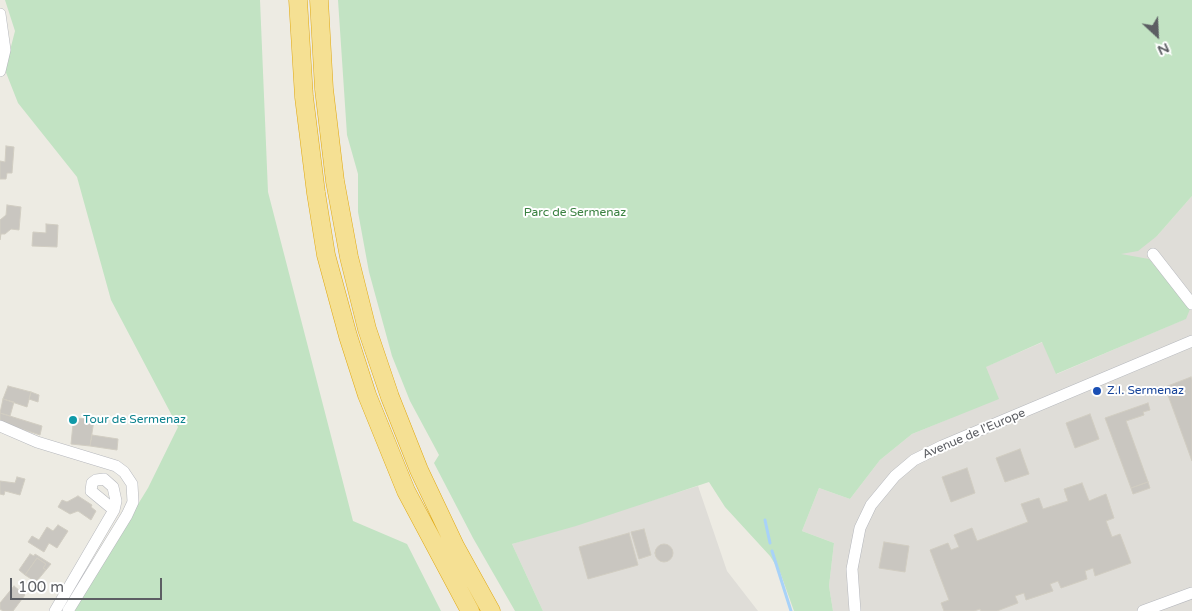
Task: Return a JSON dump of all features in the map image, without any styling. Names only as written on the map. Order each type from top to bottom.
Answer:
[{"type":"highway","points":[[298,0],[304,97],[316,192],[326,255],[348,336],[367,395],[406,491],[470,611]]},
{"type":"highway","points":[[319,0],[329,140],[347,248],[367,329],[402,428],[436,507],[491,611]]},
{"type":"highway","points":[[402,428],[503,611]]},
{"type":"street","points":[[0,14],[5,50],[0,71]]},
{"type":"street","points":[[1153,254],[1192,304]]},
{"type":"street","name":"Avenue de l'Europe","points":[[855,611],[852,569],[860,528],[871,505],[895,476],[914,460],[942,446],[1192,341]]},
{"type":"street","points":[[0,426],[37,442],[116,466],[124,472],[132,484],[133,502],[68,611]]},
{"type":"street","points":[[54,611],[114,510]]},
{"type":"street","points":[[1142,611],[1192,593]]},
{"type":"shaded area","points":[[1192,196],[1192,611],[833,611],[829,586],[834,543],[802,531],[819,488],[850,499],[880,460],[912,434],[951,418],[985,367],[1043,342],[1057,374],[1185,319],[1119,254],[1157,236]]},
{"type":"shaded area","points":[[698,486],[727,571],[758,611],[543,611],[512,544]]},
{"type":"green space","points":[[5,0],[260,0],[268,192],[353,521],[407,544],[441,611],[72,611],[148,488],[178,427],[111,300],[77,177],[18,103],[5,70],[15,31]]},
{"type":"green space","name":"Parc de Sermenaz","points":[[338,0],[1192,0],[1192,196],[1157,236],[1138,251],[1121,254],[1149,259],[1190,309],[1186,319],[1056,374],[1042,342],[986,367],[999,399],[912,434],[880,460],[850,499],[819,488],[802,531],[834,543],[829,586],[833,611],[794,611],[780,572],[770,556],[725,507],[709,482],[576,526],[512,544],[543,611],[515,611],[473,538],[434,463],[439,455],[410,401],[392,356],[369,272],[358,212],[358,174],[347,135]]},
{"type":"building","points":[[6,146],[14,147],[12,173],[7,173],[6,179],[0,179],[0,161],[5,162]]},
{"type":"building","points":[[7,205],[21,207],[19,230],[11,229],[5,234],[1,234],[0,240],[0,220],[6,215]]},
{"type":"building","points":[[46,224],[58,225],[57,247],[32,246],[33,232],[46,233]]},
{"type":"building","points":[[1191,377],[1192,380],[1192,461],[1165,387]]},
{"type":"building","points":[[8,386],[31,392],[27,407],[3,399]]},
{"type":"building","points":[[31,392],[39,395],[38,402],[29,399]]},
{"type":"building","points":[[3,399],[14,402],[10,416],[0,413]]},
{"type":"building","points":[[1148,403],[1150,410],[1143,412],[1144,415],[1126,421],[1148,482],[1131,488],[1105,418]]},
{"type":"building","points":[[0,413],[42,426],[40,435],[0,422]]},
{"type":"building","points":[[1090,414],[1099,439],[1075,448],[1066,423]]},
{"type":"building","points":[[77,418],[94,420],[90,446],[71,444],[73,424],[76,424]]},
{"type":"building","points":[[92,435],[118,439],[117,450],[90,446]]},
{"type":"building","points":[[1020,449],[1029,474],[1005,482],[996,458]]},
{"type":"building","points":[[967,468],[975,493],[951,502],[942,477]]},
{"type":"building","points":[[17,477],[25,479],[20,495],[5,491],[4,495],[0,494],[0,481],[15,483]]},
{"type":"building","points":[[1148,482],[1150,488],[1133,494],[1131,488]]},
{"type":"building","points":[[1082,483],[1089,501],[1106,494],[1114,518],[1106,521],[1112,537],[1120,534],[1131,563],[1095,576],[1093,568],[1085,571],[1087,579],[1061,588],[1058,581],[1050,584],[1053,591],[1026,600],[1024,593],[1015,596],[1018,603],[997,611],[981,611],[980,609],[974,611],[944,611],[941,603],[949,600],[930,550],[948,543],[951,550],[959,547],[954,535],[972,528],[977,541],[1028,522],[1021,504],[1039,498],[1043,509],[1068,501],[1064,489]]},
{"type":"building","points":[[78,496],[92,505],[91,507],[96,511],[91,520],[78,511],[70,514],[58,507],[62,500],[67,502]]},
{"type":"building","points":[[58,525],[68,531],[57,548],[49,543],[44,552],[28,542],[32,536],[39,540],[47,527],[53,531]]},
{"type":"building","points":[[644,529],[651,555],[639,559],[631,532]]},
{"type":"building","points":[[629,533],[638,565],[588,579],[579,547]]},
{"type":"building","points":[[884,542],[909,546],[905,572],[879,568]]},
{"type":"building","points":[[660,544],[668,544],[673,549],[671,560],[660,562],[655,557],[655,549]]},
{"type":"building","points":[[30,554],[34,556],[35,554],[51,564],[46,570],[43,568],[46,564],[37,558],[25,575],[19,570]]},
{"type":"building","points":[[37,558],[46,564],[43,568],[46,570],[36,582],[25,575]]},
{"type":"building","points":[[14,586],[25,595],[13,611],[3,611],[0,609],[0,603]]},
{"type":"waterway","points":[[765,520],[770,543]]},
{"type":"waterway","points":[[772,551],[791,611]]},
{"type":"place","name":"Z.I. Sermenaz","points":[[1097,391]]},
{"type":"place","name":"Tour de Sermenaz","points":[[73,420]]}]
